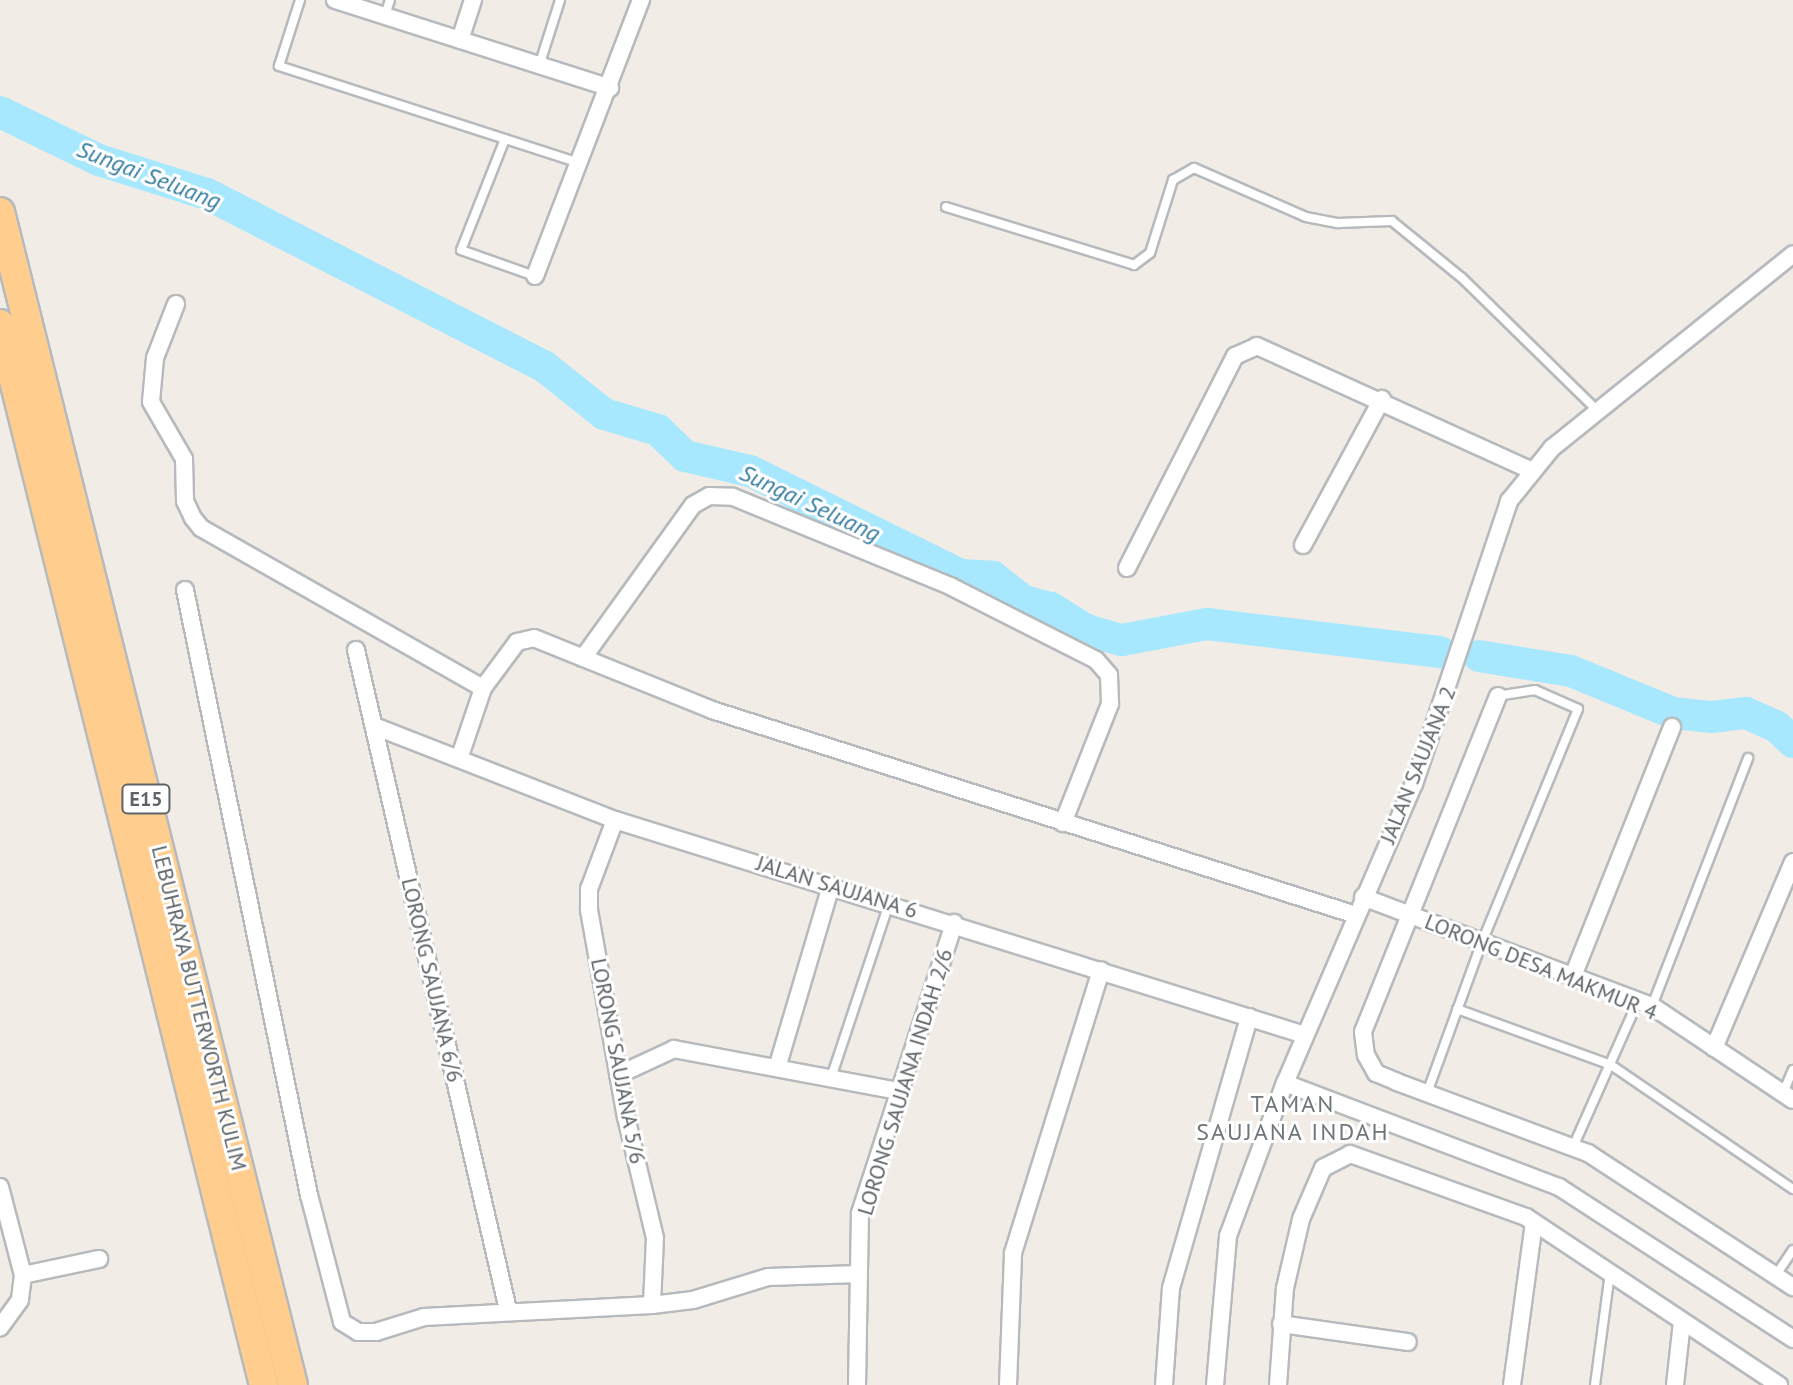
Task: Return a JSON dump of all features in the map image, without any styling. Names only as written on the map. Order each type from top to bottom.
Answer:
[{"type":"highway","name":"LEBUHRAYA BUTTERWORTH KULIM","points":[[0,212],[293,1385]]},
{"type":"highway","name":"LEBUHRAYA BUTTERWORTH KULIM","points":[[0,324],[264,1385]]},
{"type":"street","points":[[335,0],[388,8],[460,40],[610,88]]},
{"type":"street","points":[[460,40],[473,0]]},
{"type":"street","points":[[535,276],[610,88],[641,0]]},
{"type":"street","name":"JALAN SAUJANA 2","points":[[1215,1385],[1228,1236],[1285,1083],[1414,784],[1509,501],[1530,470],[1598,411],[1793,254]]},
{"type":"street","points":[[176,304],[155,358],[151,402],[184,459],[185,501],[193,518],[201,528],[483,688]]},
{"type":"street","points":[[1127,568],[1235,356],[1245,349],[1265,345],[1530,470]]},
{"type":"street","points":[[1303,545],[1382,399]]},
{"type":"street","points":[[583,658],[693,505],[709,496],[733,497],[950,586],[1096,660],[1109,675],[1110,704],[1063,823]]},
{"type":"street","points":[[185,590],[309,1195],[342,1322],[358,1332],[376,1332],[424,1317],[508,1310],[652,1305],[693,1300],[768,1277],[859,1274]]},
{"type":"street","points":[[459,759],[483,688],[517,642],[534,638],[712,710],[1356,915]]},
{"type":"street","name":"LORONG SAUJANA 6/6","points":[[356,650],[508,1310]]},
{"type":"street","points":[[1498,696],[1406,914],[1363,1032],[1366,1055],[1376,1073],[1573,1147],[1793,1287]]},
{"type":"street","name":"JALAN SAUJANA 6","points":[[374,726],[615,820],[954,923],[1305,1035]]},
{"type":"street","points":[[1573,976],[1672,727]]},
{"type":"street","name":"LORONG SAUJANA 5/6","points":[[615,820],[589,889],[589,910],[618,1075],[655,1238],[652,1305]]},
{"type":"street","points":[[1714,1048],[1793,862]]},
{"type":"street","points":[[777,1068],[831,886]]},
{"type":"street","name":"LORONG DESA MAKMUR 4","points":[[1363,897],[1645,1003],[1788,1097]]},
{"type":"street","name":"LORONG SAUJANA INDAH 2/6","points":[[857,1385],[860,1213],[954,923]]},
{"type":"street","points":[[1008,1385],[1013,1253],[1101,970]]},
{"type":"street","points":[[1164,1385],[1171,1288],[1249,1017]]},
{"type":"street","points":[[618,1075],[674,1049],[899,1091]]},
{"type":"street","points":[[1285,1083],[1559,1187],[1793,1339]]},
{"type":"street","points":[[1278,1385],[1281,1324],[1301,1219],[1315,1180],[1336,1160],[1350,1154],[1371,1159],[1534,1223],[1610,1272],[1762,1380],[1779,1385]]},
{"type":"street","points":[[0,1187],[23,1275],[20,1300],[0,1328]]},
{"type":"street","points":[[1512,1385],[1534,1223]]},
{"type":"street","points":[[23,1275],[99,1259]]},
{"type":"street","points":[[1675,1385],[1682,1322]]},
{"type":"street","points":[[1281,1324],[1408,1342]]},
{"type":"lane","points":[[300,0],[279,66],[580,164]]},
{"type":"lane","points":[[539,66],[560,0]]},
{"type":"lane","points":[[505,139],[461,250],[535,276]]},
{"type":"lane","points":[[946,207],[1134,265],[1150,253],[1173,180],[1194,168],[1306,217],[1338,223],[1392,221],[1462,278],[1598,411]]},
{"type":"lane","points":[[1427,1093],[1482,942],[1578,709],[1535,690],[1498,696]]},
{"type":"lane","points":[[1573,1147],[1611,1065],[1645,1003],[1748,758]]},
{"type":"lane","points":[[831,1078],[889,903]]},
{"type":"lane","points":[[1457,1009],[1611,1065],[1793,1189]]},
{"type":"lane","points":[[1788,1097],[1793,1070]]},
{"type":"lane","points":[[1776,1276],[1793,1250]]},
{"type":"lane","points":[[1595,1385],[1610,1272]]},
{"type":"waterway","name":"Sungai Seluang","points":[[0,112],[99,160],[207,194],[545,367],[604,414],[658,430],[685,456],[750,471],[960,575],[993,577],[1024,601],[1051,608],[1086,630],[1122,640],[1207,624],[1440,652]]},
{"type":"waterway","name":"Sungai Seluang","points":[[1479,656],[1571,671],[1673,713],[1712,717],[1746,713],[1777,727],[1793,742]]},
{"type":"district","name":"TAMAN SAUJANA INDAH","points":[[1293,1118]]}]
